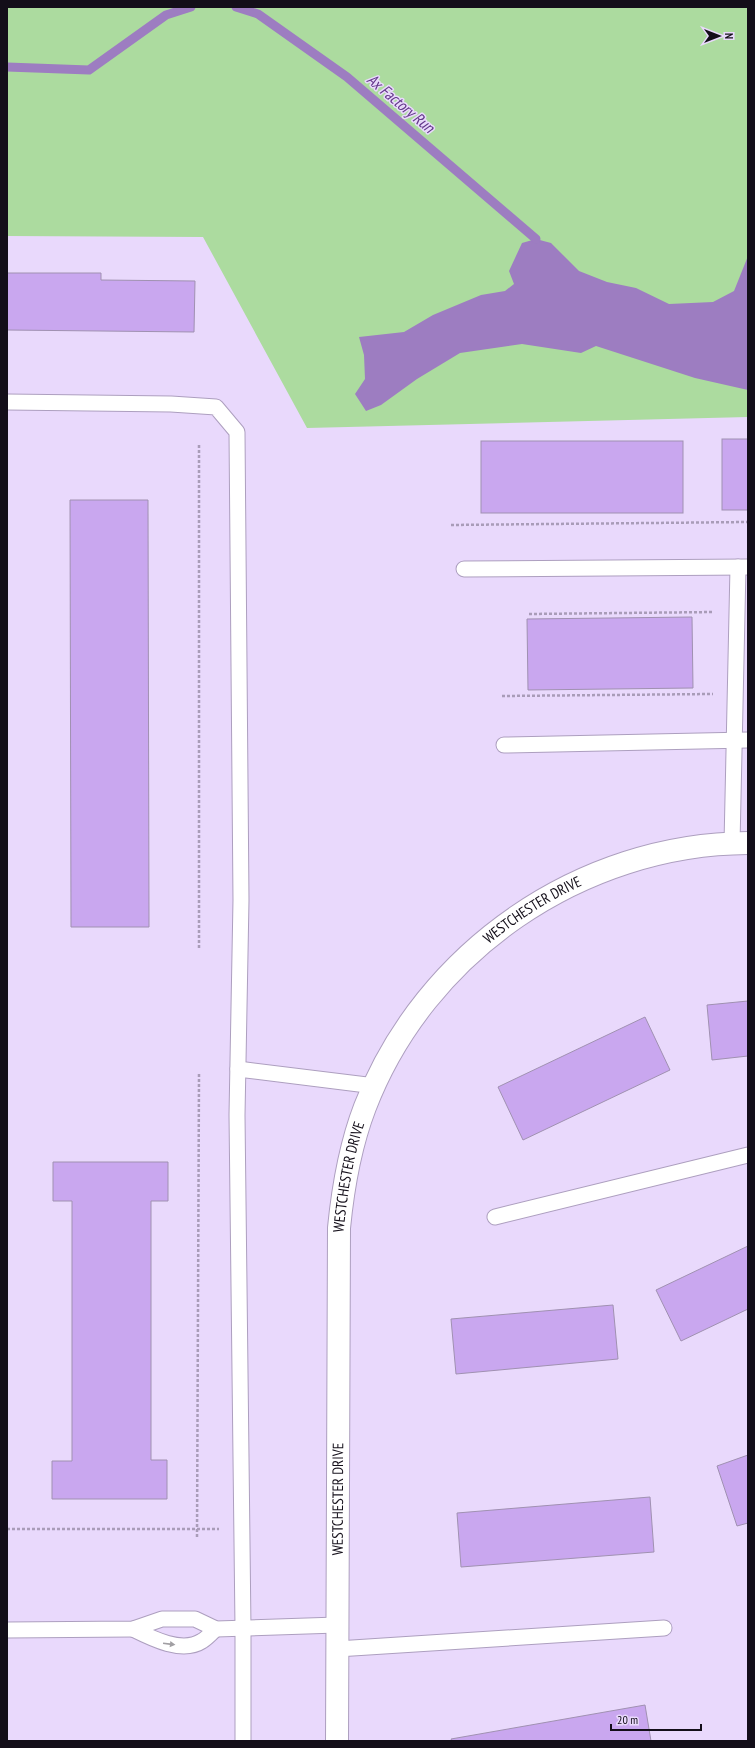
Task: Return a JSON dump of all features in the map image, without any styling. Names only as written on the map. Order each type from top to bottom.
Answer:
[{"type":"street","name":"WESTCHESTER DRIVE","points":[[337,1741],[339,1228],[342,1196],[348,1164],[365,1107],[382,1068],[407,1026],[432,992],[458,964],[498,929],[532,906],[575,882],[620,864],[683,848],[740,843]]},
{"type":"lane","points":[[7,402],[216,406],[237,432],[241,893],[237,1115],[243,1628],[242,1741]]},
{"type":"lane","points":[[464,569],[743,567],[737,611],[735,694],[741,740],[740,843]]},
{"type":"lane","points":[[504,744],[741,740]]},
{"type":"lane","points":[[238,1069],[375,1086]]},
{"type":"lane","points":[[495,1216],[748,1154]]},
{"type":"lane","points":[[7,1630],[133,1629],[162,1618],[195,1618],[216,1629],[337,1625]]},
{"type":"lane","points":[[337,1649],[664,1628]]},
{"type":"lane","points":[[133,1629],[163,1644],[184,1646],[201,1642],[216,1629]]},
{"type":"path","points":[[199,445],[199,950]]},
{"type":"path","points":[[451,526],[748,522]]},
{"type":"path","points":[[529,614],[737,611]]},
{"type":"path","points":[[502,696],[735,694]]},
{"type":"path","points":[[197,1537],[199,1074]]},
{"type":"path","points":[[7,1529],[242,1529]]},
{"type":"green space","points":[[7,7],[748,7],[748,417],[307,428],[203,237],[7,236]]},
{"type":"shaded area","points":[[536,239],[551,243],[579,271],[607,282],[636,288],[669,304],[713,302],[734,291],[748,256],[748,390],[695,378],[596,346],[581,353],[522,344],[460,353],[417,379],[381,405],[366,411],[355,394],[365,379],[364,355],[359,337],[404,332],[433,315],[481,295],[505,291],[514,284],[509,271],[522,243]]},
{"type":"building","points":[[7,273],[101,273],[101,280],[195,281],[194,332],[7,330]]},
{"type":"building","points":[[722,439],[748,439],[748,510],[722,510]]},
{"type":"building","points":[[481,441],[683,441],[683,513],[481,513]]},
{"type":"building","points":[[70,500],[148,500],[149,927],[71,927]]},
{"type":"building","points":[[692,617],[693,688],[528,690],[527,619]]},
{"type":"building","points":[[748,1001],[748,1056],[712,1060],[707,1005]]},
{"type":"building","points":[[645,1017],[670,1070],[523,1140],[498,1087]]},
{"type":"building","points":[[53,1162],[168,1162],[168,1201],[151,1201],[151,1460],[167,1460],[167,1499],[52,1499],[52,1461],[72,1461],[72,1201],[53,1201]]},
{"type":"building","points":[[748,1246],[748,1309],[681,1341],[656,1290]]},
{"type":"building","points":[[613,1305],[618,1359],[456,1374],[451,1319]]},
{"type":"building","points":[[748,1455],[748,1523],[737,1526],[717,1466]]},
{"type":"building","points":[[650,1497],[654,1552],[461,1567],[457,1513]]},
{"type":"building","points":[[645,1705],[651,1741],[452,1741],[451,1739]]},
{"type":"waterway","name":"Ax Factory Run","points":[[7,67],[89,70],[166,15],[191,7]]},
{"type":"waterway","name":"Ax Factory Run","points":[[236,7],[258,14],[347,77],[536,239]]}]
